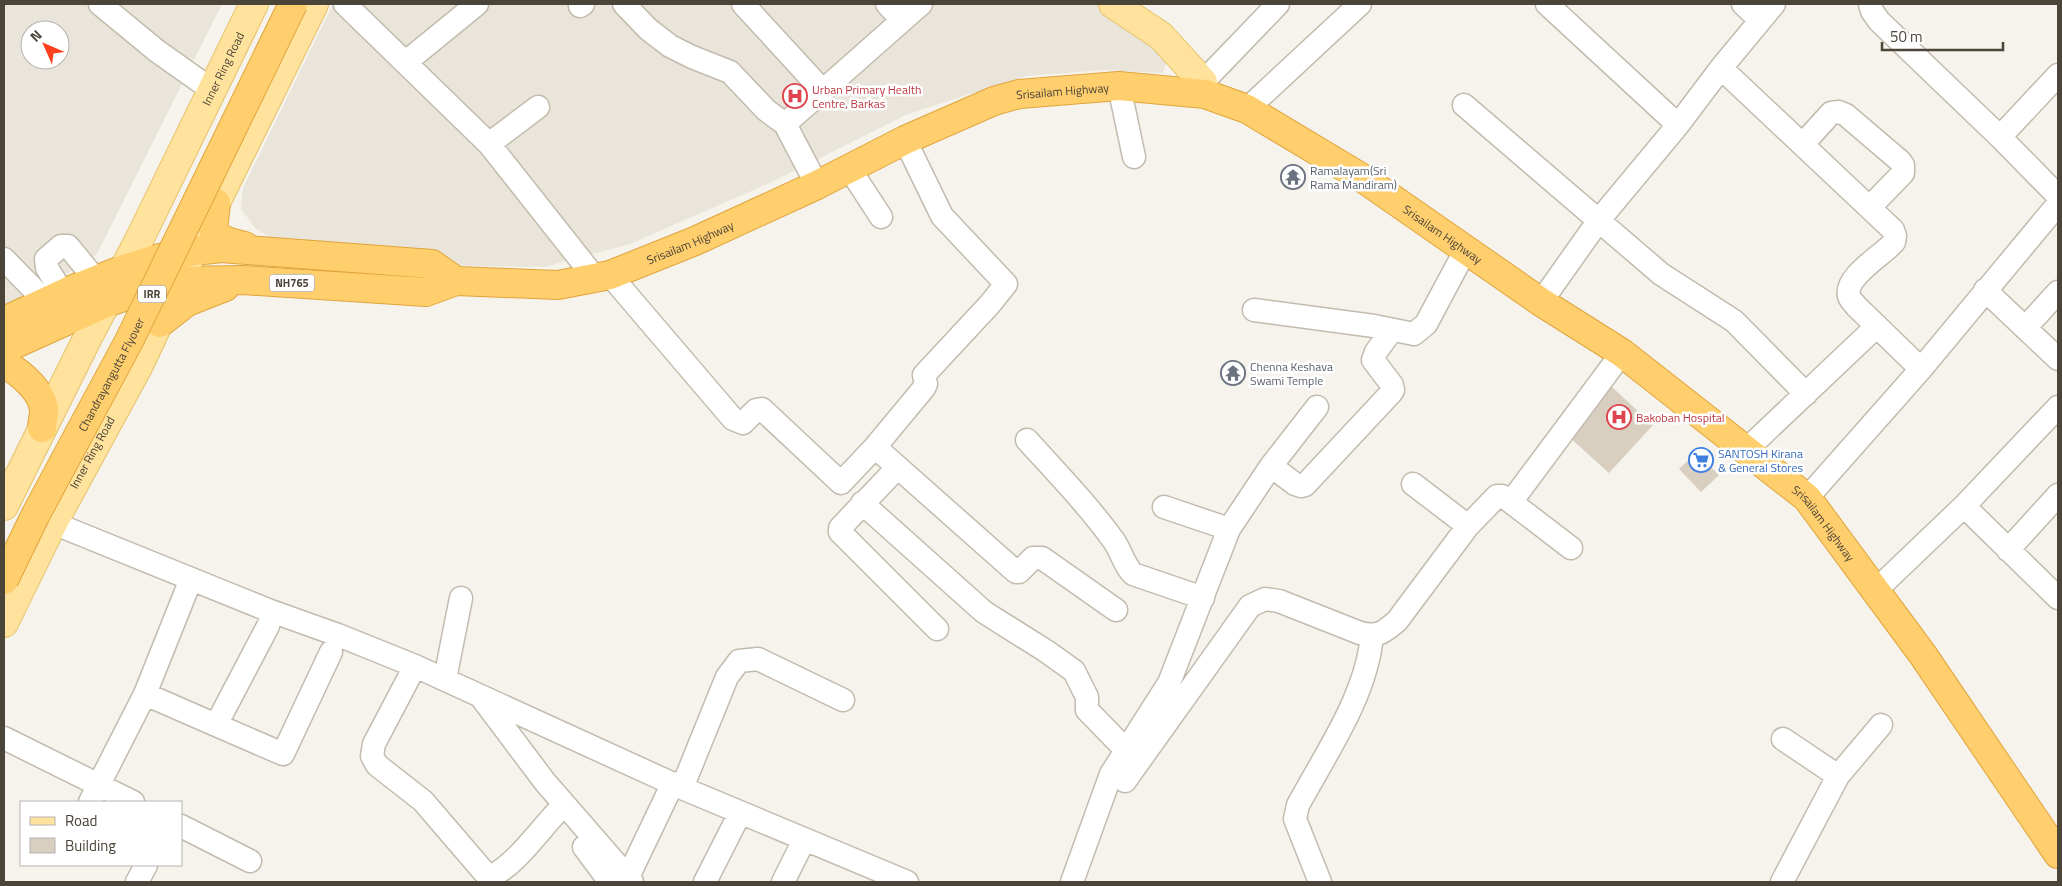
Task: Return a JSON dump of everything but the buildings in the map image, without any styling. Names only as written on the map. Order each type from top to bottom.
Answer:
[{"type":"highway","name":"Chandrayangutta Flyover","points":[[4,542],[113,334],[274,4]]},
{"type":"highway","name":"Chandrayangutta Flyover","points":[[4,580],[36,514],[129,340],[293,4]]},
{"type":"highway","name":"Srisailam Highway","points":[[456,280],[558,285],[602,276],[695,241],[817,185],[905,140],[994,100],[1019,94],[1119,86],[1204,88],[1247,109],[1364,179],[1542,302],[1622,353],[1807,498],[1923,655],[2058,854]]},
{"type":"highway","points":[[216,203],[213,229],[219,237],[272,252]]},
{"type":"highway","points":[[124,269],[160,258],[221,248],[432,264],[456,280]]},
{"type":"highway","points":[[160,323],[187,302],[243,280]]},
{"type":"highway","name":"NH765","points":[[4,321],[65,300],[101,292],[144,290],[180,281],[243,280],[426,292],[456,280]]},
{"type":"highway","name":"NH765","points":[[4,349],[65,300]]},
{"type":"highway","points":[[4,364],[16,370],[39,396],[44,411],[42,428]]},
{"type":"main road","name":"Inner Ring Road","points":[[101,292],[124,269],[254,4]]},
{"type":"main road","name":"IRR","points":[[180,281],[216,203],[314,4]]},
{"type":"main road","points":[[1114,4],[1161,36],[1204,88]]},
{"type":"main road","name":"Inner Ring Road","points":[[4,622],[53,523],[96,446],[180,281]]},
{"type":"main road","points":[[4,506],[42,428],[101,292]]},
{"type":"street","points":[[100,4],[157,51],[212,90]]},
{"type":"street","points":[[345,4],[489,144],[602,276],[733,419],[743,423],[756,410],[762,409],[841,483],[875,447],[924,388],[926,384],[924,374],[990,304],[1006,284],[942,216],[905,140]]},
{"type":"street","points":[[406,62],[477,4]]},
{"type":"street","points":[[624,4],[648,29],[670,46],[730,72],[766,110],[784,124],[817,185]]},
{"type":"street","points":[[743,4],[822,90]]},
{"type":"street","points":[[887,4],[902,20]]},
{"type":"street","points":[[784,124],[921,4]]},
{"type":"street","points":[[1204,88],[1278,4]]},
{"type":"street","points":[[1247,109],[1360,4]]},
{"type":"street","points":[[1547,4],[1678,125]]},
{"type":"street","points":[[1542,302],[1599,220],[1678,125],[1767,12],[1743,4]]},
{"type":"street","points":[[1870,4],[1872,11],[1879,21],[2000,137],[2058,196]]},
{"type":"street","points":[[1721,68],[1893,230],[1894,242],[1853,278],[1849,289],[1849,297],[1921,369]]},
{"type":"street","points":[[2000,137],[2058,75]]},
{"type":"street","points":[[1119,86],[1134,157]]},
{"type":"street","points":[[1464,105],[1661,274],[1734,321],[1806,394]]},
{"type":"street","points":[[489,144],[538,107]]},
{"type":"street","points":[[1803,144],[1831,114],[1839,112],[1846,115],[1900,161],[1903,165],[1903,173],[1870,207]]},
{"type":"street","points":[[849,168],[881,217]]},
{"type":"street","points":[[1807,498],[1921,369],[2058,204]]},
{"type":"street","points":[[65,300],[47,268],[46,259],[62,246],[68,246],[101,292]]},
{"type":"street","points":[[1254,310],[1374,326],[1414,334],[1422,329],[1466,249]]},
{"type":"street","points":[[4,259],[65,300]]},
{"type":"street","points":[[1985,290],[2058,360]]},
{"type":"street","points":[[2025,328],[2058,292]]},
{"type":"street","points":[[1746,450],[1877,326]]},
{"type":"street","points":[[1271,466],[1295,484],[1305,485],[1391,393],[1393,390],[1392,385],[1373,360],[1390,330]]},
{"type":"street","points":[[1511,502],[1622,353]]},
{"type":"street","points":[[1875,591],[1964,506],[2058,407]]},
{"type":"street","points":[[1072,882],[1111,774],[1125,749],[1169,683],[1229,529],[1271,466],[1317,408]]},
{"type":"street","points":[[1027,440],[1099,521],[1115,542],[1133,574],[1203,598]]},
{"type":"street","points":[[875,447],[1016,572],[1019,572],[1033,558],[1042,558],[1116,610]]},
{"type":"street","points":[[898,467],[862,503],[840,528],[840,532],[937,628]]},
{"type":"street","points":[[1414,484],[1468,526]]},
{"type":"street","points":[[2008,550],[2058,495]]},
{"type":"street","points":[[1125,781],[1250,606],[1265,599],[1279,600],[1334,624],[1372,635],[1384,632],[1397,622],[1468,526],[1497,496],[1502,496],[1511,502],[1571,548]]},
{"type":"street","points":[[862,503],[984,612],[1074,671],[1088,697],[1087,710],[1125,749]]},
{"type":"street","points":[[1964,506],[2058,598]]},
{"type":"street","points":[[1164,507],[1229,529]]},
{"type":"street","points":[[53,523],[445,679],[677,786],[804,840],[863,875],[903,882]]},
{"type":"street","points":[[95,794],[145,694],[192,579]]},
{"type":"street","points":[[445,679],[461,598]]},
{"type":"street","points":[[216,725],[268,626]]},
{"type":"street","points":[[1320,882],[1299,833],[1295,819],[1296,812],[1298,804],[1342,724],[1362,681],[1370,657],[1372,635]]},
{"type":"street","points":[[145,694],[283,754],[331,652]]},
{"type":"street","points":[[623,881],[677,786],[727,677],[739,661],[758,659],[843,700]]},
{"type":"street","points":[[415,666],[374,744],[372,756],[377,765],[423,801],[484,872],[492,876],[511,861],[557,812]]},
{"type":"street","points":[[479,694],[623,881]]},
{"type":"street","points":[[1782,882],[1838,776],[1881,725]]},
{"type":"street","points":[[4,738],[95,794],[127,801]]},
{"type":"street","points":[[1783,739],[1838,776]]},
{"type":"street","points":[[545,782],[557,812],[623,881]]},
{"type":"street","points":[[705,882],[740,813]]},
{"type":"street","points":[[182,827],[250,861]]},
{"type":"street","points":[[783,882],[804,840]]},
{"type":"shaded area","points":[[4,4],[222,4],[97,254],[4,316]]},
{"type":"shaded area","points":[[333,4],[1096,4],[1167,59],[1163,73],[1105,70],[1026,76],[908,114],[772,182],[630,244],[544,267],[419,265],[286,246],[256,229],[241,209],[243,188]]},
{"type":"place","name":"Urban Primary Health Centre, Barkas","points":[[795,96]]},
{"type":"place","name":"Ramalayam(Sri Rama Mandiram)","points":[[1293,177]]},
{"type":"place","name":"Chenna Keshava Swami Temple","points":[[1233,373]]},
{"type":"place","name":"Bakoban Hospital","points":[[1619,417]]},
{"type":"place","name":"SANTOSH Kirana & General Stores","points":[[1701,460]]}]
